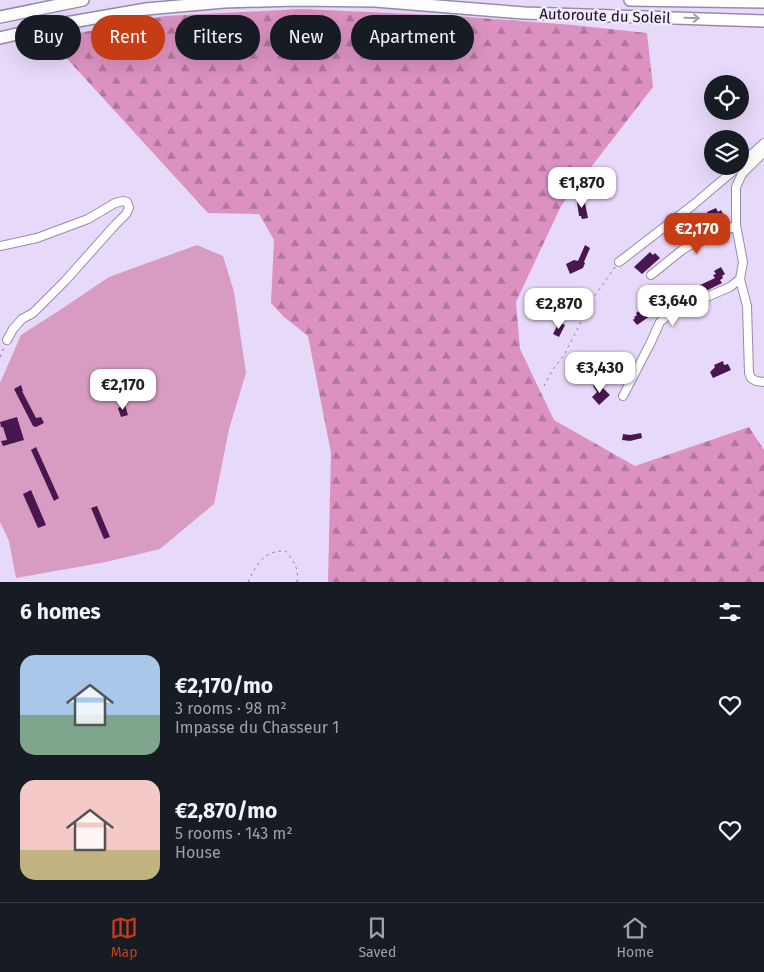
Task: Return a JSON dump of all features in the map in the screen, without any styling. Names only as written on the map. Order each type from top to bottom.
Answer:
[{"type":"highway","points":[[0,18],[83,0]]},
{"type":"highway","name":"Autoroute du Soleil","points":[[630,0],[764,2]]},
{"type":"highway","name":"Autoroute du Soleil","points":[[0,38],[60,24],[146,10],[224,2],[260,1],[375,1],[524,13],[764,21]]},
{"type":"street","points":[[749,157],[764,144]]},
{"type":"street","points":[[764,152],[742,174],[736,187],[736,225],[743,262],[740,279],[746,306],[749,373],[751,378],[764,382]]},
{"type":"street","points":[[619,262],[728,175]]},
{"type":"street","points":[[0,246],[36,238],[88,219],[115,203],[127,202],[129,208],[126,214],[65,281],[33,313],[22,319],[7,340]]},
{"type":"street","points":[[651,275],[690,245],[716,236],[736,225]]},
{"type":"street","points":[[623,396],[660,322],[672,312],[730,287],[740,279]]},
{"type":"path","points":[[544,386],[564,355],[594,297],[619,262]]},
{"type":"path","points":[[0,357],[7,340]]},
{"type":"path","points":[[248,582],[262,558],[278,551],[286,551],[298,571],[297,582]]},
{"type":"green space","points":[[302,9],[434,15],[351,15],[351,60],[474,60],[474,17],[647,33],[653,87],[561,206],[516,302],[520,349],[554,420],[635,466],[749,427],[764,450],[764,582],[328,582],[331,453],[308,336],[284,317],[271,303],[274,240],[259,214],[208,213],[68,60],[81,60],[81,33],[91,31],[91,60],[165,60],[165,16],[175,15],[175,60],[260,60],[260,15],[185,15]]},
{"type":"shaded area","points":[[197,245],[223,256],[234,292],[246,373],[229,429],[214,504],[160,549],[106,562],[16,578],[9,541],[0,522],[0,383],[21,335],[109,277]]},
{"type":"building","points":[[584,198],[588,218],[582,219],[579,216],[577,202],[579,202],[578,199]]},
{"type":"building","points":[[716,208],[718,212],[721,210],[724,216],[706,225],[703,218],[708,215],[707,212]]},
{"type":"building","points":[[585,245],[590,248],[583,268],[570,274],[566,264],[574,260],[578,261]]},
{"type":"building","points":[[650,252],[653,255],[655,253],[660,258],[642,274],[634,267]]},
{"type":"building","points":[[721,267],[725,274],[720,280],[722,283],[702,293],[698,286],[715,278],[713,275],[716,274],[714,271]]},
{"type":"building","points":[[643,308],[645,311],[649,309],[653,314],[637,325],[633,320],[634,317]]},
{"type":"building","points":[[559,322],[565,325],[559,337],[553,334]]},
{"type":"building","points":[[723,361],[724,365],[728,364],[731,370],[713,378],[710,372],[715,367],[714,365]]},
{"type":"building","points":[[597,382],[610,395],[599,405],[592,397],[597,392],[593,386]]},
{"type":"building","points":[[21,385],[22,391],[36,418],[41,417],[44,423],[36,427],[33,426],[14,389]]},
{"type":"building","points":[[125,405],[128,415],[121,417],[118,408]]},
{"type":"building","points":[[17,417],[24,440],[3,446],[1,441],[7,440],[0,422]]},
{"type":"building","points":[[641,433],[642,438],[630,441],[622,440],[623,434]]},
{"type":"building","points":[[36,447],[59,498],[54,501],[31,450]]},
{"type":"building","points":[[31,490],[46,525],[38,528],[23,494]]},
{"type":"building","points":[[97,506],[110,537],[104,539],[91,508]]}]
